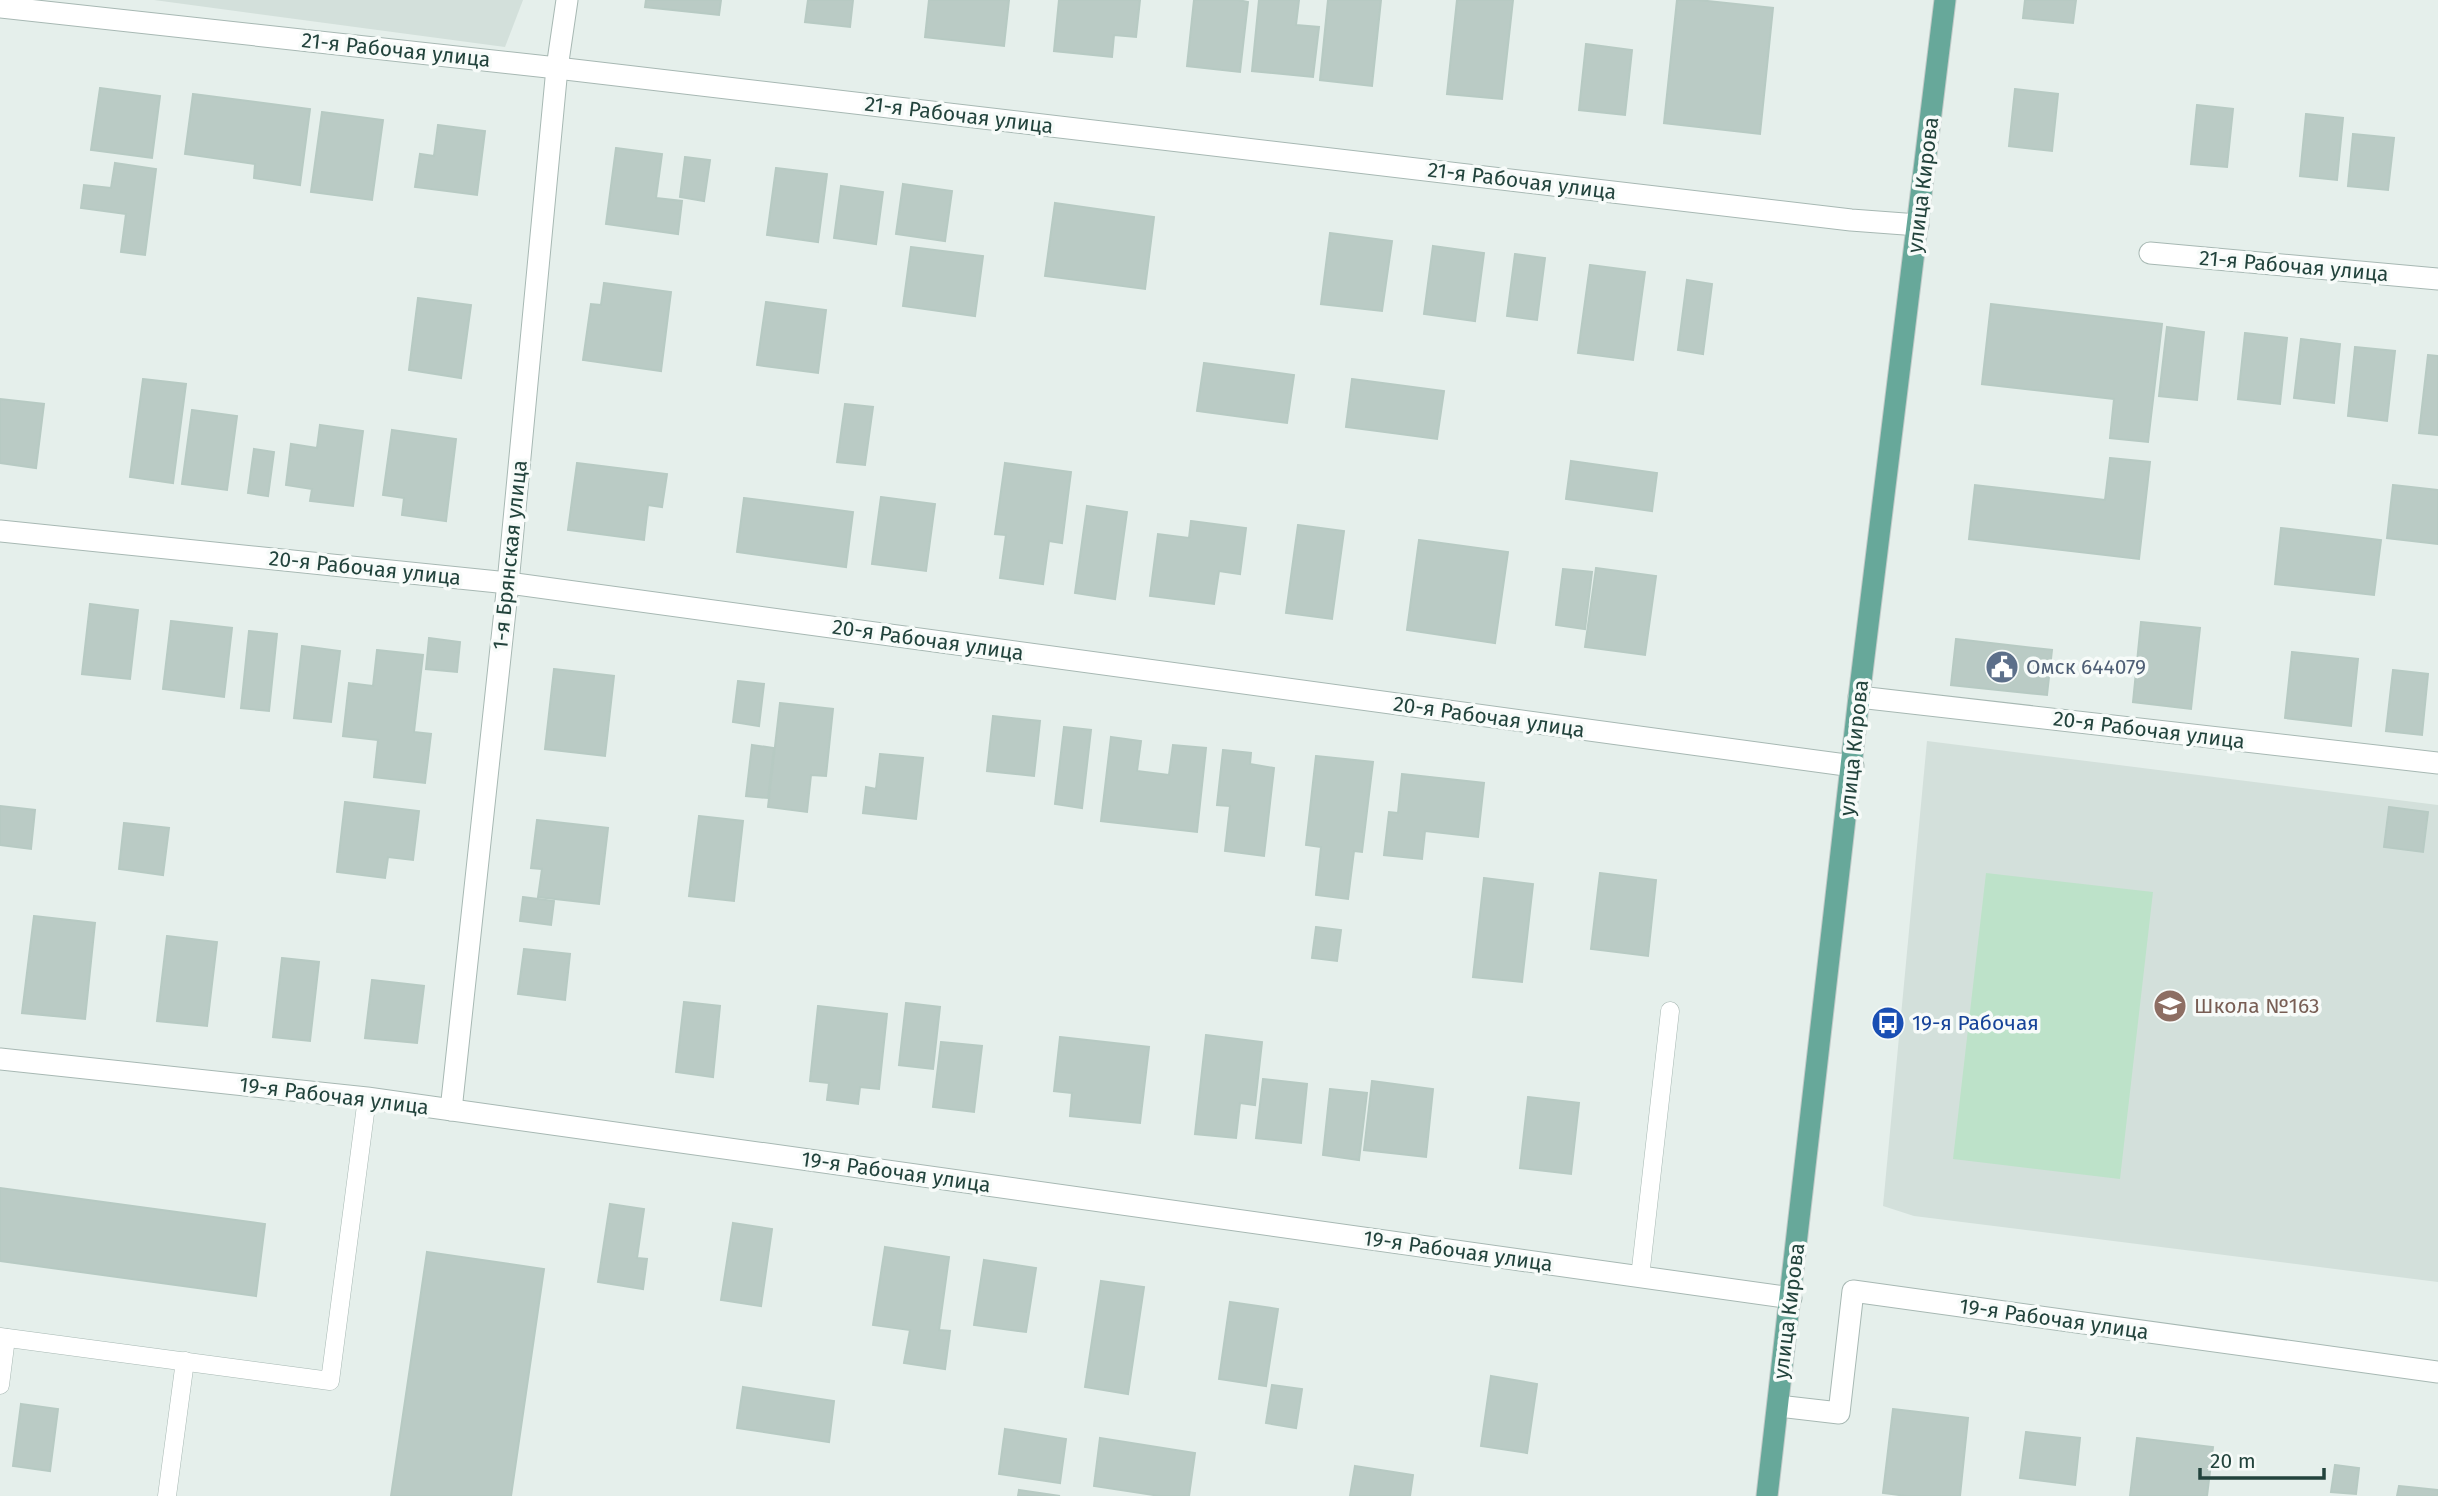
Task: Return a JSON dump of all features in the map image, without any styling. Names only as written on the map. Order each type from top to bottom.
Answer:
[{"type":"main road","name":"улица Кирова","points":[[1767,1496],[1859,696],[1945,0]]},
{"type":"street","name":"1-я Брянская улица","points":[[451,1110],[567,0]]},
{"type":"street","name":"21-я Рабочая улица","points":[[0,7],[558,68],[1838,218],[1918,225]]},
{"type":"street","name":"21-я Рабочая улица","points":[[2150,253],[2438,279]]},
{"type":"street","name":"20-я Рабочая улица","points":[[0,531],[508,583],[1853,766]]},
{"type":"street","name":"20-я Рабочая улица","points":[[1859,696],[2438,763]]},
{"type":"street","name":"19-я Рабочая улица","points":[[0,1059],[367,1098],[1791,1298]]},
{"type":"street","name":"19-я Рабочая улица","points":[[1778,1406],[1839,1413],[1853,1292],[2438,1372]]},
{"type":"lane","points":[[1640,1277],[1671,1010]]},
{"type":"lane","points":[[0,1385],[3,1337],[330,1381],[367,1098]]},
{"type":"lane","points":[[167,1496],[185,1362]]},
{"type":"shaded area","points":[[154,0],[523,0],[505,47]]},
{"type":"shaded area","name":"Школа №163","points":[[1927,741],[2438,805],[2438,1282],[1914,1216],[1883,1206]]},
{"type":"green space","points":[[1986,873],[2153,892],[2120,1179],[1953,1159]]},
{"type":"building","points":[[646,0],[721,0],[719,15],[645,7]]},
{"type":"building","points":[[808,0],[853,0],[850,27],[805,22]]},
{"type":"building","points":[[929,0],[1009,0],[1004,46],[925,37]]},
{"type":"building","points":[[1059,0],[1140,0],[1136,37],[1114,35],[1112,57],[1054,51]]},
{"type":"building","points":[[1194,0],[1248,2],[1240,72],[1187,66]]},
{"type":"building","points":[[1259,0],[1299,0],[1296,25],[1319,27],[1313,77],[1252,71]]},
{"type":"building","points":[[1328,0],[1381,0],[1372,86],[1320,80]]},
{"type":"building","points":[[1457,0],[1513,0],[1502,99],[1447,94]]},
{"type":"building","points":[[1677,0],[1773,8],[1760,134],[1664,123]]},
{"type":"building","points":[[2025,0],[2076,0],[2073,23],[2023,18]]},
{"type":"building","points":[[1586,44],[1632,50],[1625,115],[1579,110]]},
{"type":"building","points":[[100,88],[160,96],[152,158],[91,150]]},
{"type":"building","points":[[2015,89],[2058,94],[2052,151],[2009,146]]},
{"type":"building","points":[[193,94],[310,109],[300,185],[254,178],[255,164],[185,154]]},
{"type":"building","points":[[2197,105],[2233,109],[2227,167],[2191,164]]},
{"type":"building","points":[[322,112],[383,120],[372,200],[311,192]]},
{"type":"building","points":[[2306,114],[2343,118],[2337,180],[2300,176]]},
{"type":"building","points":[[438,125],[485,131],[477,195],[415,187],[420,154],[434,156]]},
{"type":"building","points":[[2353,134],[2394,138],[2388,190],[2348,186]]},
{"type":"building","points":[[616,148],[662,154],[656,198],[682,201],[678,234],[606,224]]},
{"type":"building","points":[[685,157],[710,160],[704,201],[680,197]]},
{"type":"building","points":[[115,163],[156,169],[145,255],[121,252],[126,214],[81,208],[84,185],[111,188]]},
{"type":"building","points":[[776,168],[827,174],[818,242],[767,235]]},
{"type":"building","points":[[903,184],[952,191],[945,241],[896,234]]},
{"type":"building","points":[[841,186],[883,192],[876,244],[834,238]]},
{"type":"building","points":[[1055,203],[1154,217],[1145,289],[1045,276]]},
{"type":"building","points":[[1330,233],[1392,241],[1382,311],[1321,304]]},
{"type":"building","points":[[1433,246],[1484,253],[1475,321],[1424,314]]},
{"type":"building","points":[[911,247],[983,256],[975,316],[903,306]]},
{"type":"building","points":[[1515,254],[1545,258],[1537,320],[1507,316]]},
{"type":"building","points":[[1590,265],[1645,272],[1633,360],[1578,353]]},
{"type":"building","points":[[1687,280],[1712,284],[1703,354],[1678,350]]},
{"type":"building","points":[[604,283],[671,292],[661,371],[583,360],[591,304],[601,305]]},
{"type":"building","points":[[418,298],[471,305],[461,378],[409,370]]},
{"type":"building","points":[[766,302],[826,310],[818,373],[757,365]]},
{"type":"building","points":[[1991,304],[2162,324],[2148,442],[2110,438],[2114,399],[1982,384]]},
{"type":"building","points":[[2167,327],[2204,332],[2197,400],[2159,396]]},
{"type":"building","points":[[2245,333],[2287,338],[2280,404],[2238,399]]},
{"type":"building","points":[[2301,339],[2340,344],[2334,403],[2294,398]]},
{"type":"building","points":[[2355,347],[2395,351],[2387,421],[2348,416]]},
{"type":"building","points":[[2428,355],[2438,356],[2438,435],[2419,433]]},
{"type":"building","points":[[1204,363],[1294,375],[1287,423],[1197,411]]},
{"type":"building","points":[[143,379],[186,384],[173,483],[130,477]]},
{"type":"building","points":[[1352,379],[1444,391],[1437,439],[1346,427]]},
{"type":"building","points":[[0,399],[44,404],[36,468],[0,463]]},
{"type":"building","points":[[845,404],[873,407],[865,465],[837,462]]},
{"type":"building","points":[[192,410],[237,416],[227,490],[182,484]]},
{"type":"building","points":[[320,425],[363,431],[353,506],[310,501],[312,489],[286,485],[291,444],[317,448]]},
{"type":"building","points":[[392,430],[456,439],[446,521],[402,515],[404,498],[383,495]]},
{"type":"building","points":[[254,449],[274,452],[268,496],[248,493]]},
{"type":"building","points":[[2110,458],[2150,462],[2139,559],[1969,539],[1975,485],[2105,500]]},
{"type":"building","points":[[1571,461],[1657,473],[1652,511],[1566,499]]},
{"type":"building","points":[[577,463],[667,474],[662,507],[648,505],[644,540],[568,530]]},
{"type":"building","points":[[1005,463],[1071,472],[1062,543],[1049,541],[1043,584],[1000,578],[1006,535],[995,534]]},
{"type":"building","points":[[2393,485],[2438,490],[2438,544],[2387,538]]},
{"type":"building","points":[[881,497],[935,504],[926,571],[872,564]]},
{"type":"building","points":[[744,498],[853,512],[846,567],[737,552]]},
{"type":"building","points":[[1087,506],[1127,512],[1115,599],[1075,593]]},
{"type":"building","points":[[1191,521],[1246,528],[1240,574],[1219,571],[1214,604],[1150,596],[1158,534],[1189,538]]},
{"type":"building","points":[[1298,525],[1344,531],[1332,619],[1286,613]]},
{"type":"building","points":[[2281,528],[2381,540],[2374,595],[2275,584]]},
{"type":"building","points":[[1419,540],[1508,552],[1495,643],[1407,630]]},
{"type":"building","points":[[1596,568],[1656,576],[1645,655],[1585,647]]},
{"type":"building","points":[[1563,569],[1592,572],[1585,629],[1556,625]]},
{"type":"building","points":[[90,604],[138,610],[130,679],[82,674]]},
{"type":"building","points":[[171,621],[232,628],[224,697],[163,689]]},
{"type":"building","points":[[2141,622],[2200,628],[2191,709],[2133,702]]},
{"type":"building","points":[[249,631],[277,634],[269,711],[241,708]]},
{"type":"building","points":[[429,638],[460,642],[457,672],[426,669]]},
{"type":"building","points":[[1956,639],[2052,650],[2047,695],[1951,685]]},
{"type":"building","points":[[302,646],[340,651],[331,722],[294,718]]},
{"type":"building","points":[[377,650],[423,655],[414,732],[431,734],[425,783],[374,777],[378,740],[343,736],[349,683],[373,686]]},
{"type":"building","points":[[2292,652],[2358,659],[2351,726],[2285,718]]},
{"type":"building","points":[[554,669],[614,676],[605,756],[545,749]]},
{"type":"building","points":[[2393,670],[2428,674],[2422,735],[2386,731]]},
{"type":"building","points":[[738,681],[764,684],[759,726],[733,722]]},
{"type":"building","points":[[780,703],[833,709],[826,776],[811,775],[807,812],[768,807]]},
{"type":"building","points":[[993,716],[1040,721],[1034,776],[987,771]]},
{"type":"building","points":[[1064,727],[1091,730],[1082,808],[1055,804]]},
{"type":"building","points":[[1111,737],[1141,741],[1137,771],[1169,775],[1173,745],[1206,748],[1197,832],[1101,821]]},
{"type":"building","points":[[752,745],[774,748],[768,798],[746,796]]},
{"type":"building","points":[[1223,750],[1251,753],[1250,764],[1274,768],[1264,856],[1225,851],[1230,806],[1217,805]]},
{"type":"building","points":[[880,754],[923,758],[916,819],[863,813],[866,787],[876,789]]},
{"type":"building","points":[[1316,756],[1373,762],[1362,852],[1354,851],[1348,899],[1316,895],[1321,847],[1306,845]]},
{"type":"building","points":[[1402,774],[1484,783],[1478,837],[1425,831],[1422,859],[1384,855],[1389,812],[1398,813]]},
{"type":"building","points":[[345,802],[419,811],[413,860],[388,857],[385,878],[337,872]]},
{"type":"building","points":[[0,806],[35,810],[31,849],[0,845]]},
{"type":"building","points":[[2389,807],[2428,812],[2423,852],[2384,847]]},
{"type":"building","points":[[699,816],[743,821],[734,901],[689,896]]},
{"type":"building","points":[[537,820],[608,828],[599,904],[538,897],[542,869],[531,868]]},
{"type":"building","points":[[124,823],[169,828],[163,875],[119,869]]},
{"type":"building","points":[[1600,873],[1656,880],[1648,956],[1591,949]]},
{"type":"building","points":[[1484,878],[1533,884],[1522,982],[1473,977]]},
{"type":"building","points":[[523,897],[554,901],[551,925],[520,921]]},
{"type":"building","points":[[34,916],[95,923],[85,1019],[22,1013]]},
{"type":"building","points":[[1316,927],[1341,930],[1337,961],[1312,958]]},
{"type":"building","points":[[167,936],[217,942],[207,1026],[157,1021]]},
{"type":"building","points":[[524,949],[570,954],[565,1000],[518,994]]},
{"type":"building","points":[[282,958],[319,962],[310,1041],[273,1037]]},
{"type":"building","points":[[372,980],[424,986],[417,1043],[365,1038]]},
{"type":"building","points":[[684,1002],[720,1006],[713,1077],[676,1072]]},
{"type":"building","points":[[906,1003],[940,1007],[933,1069],[899,1065]]},
{"type":"building","points":[[818,1006],[887,1014],[879,1089],[860,1087],[858,1104],[827,1100],[829,1083],[810,1081]]},
{"type":"building","points":[[1206,1035],[1262,1042],[1255,1105],[1240,1103],[1236,1138],[1195,1134]]},
{"type":"building","points":[[1060,1037],[1149,1047],[1140,1123],[1070,1116],[1072,1093],[1054,1091]]},
{"type":"building","points":[[941,1042],[982,1046],[974,1112],[933,1107]]},
{"type":"building","points":[[1263,1079],[1307,1084],[1301,1143],[1256,1138]]},
{"type":"building","points":[[1372,1081],[1433,1089],[1426,1157],[1364,1150]]},
{"type":"building","points":[[1330,1089],[1367,1093],[1359,1160],[1323,1155]]},
{"type":"building","points":[[1528,1097],[1579,1103],[1571,1174],[1520,1168]]},
{"type":"building","points":[[0,1188],[265,1224],[256,1296],[0,1261]]},
{"type":"building","points":[[610,1204],[644,1209],[637,1258],[647,1259],[643,1289],[598,1282]]},
{"type":"building","points":[[733,1223],[772,1229],[761,1306],[721,1300]]},
{"type":"building","points":[[885,1247],[949,1257],[939,1330],[950,1331],[945,1369],[904,1363],[910,1330],[873,1325]]},
{"type":"building","points":[[427,1252],[544,1269],[511,1496],[391,1496]]},
{"type":"building","points":[[984,1260],[1036,1268],[1026,1332],[974,1325]]},
{"type":"building","points":[[1101,1281],[1144,1287],[1128,1394],[1085,1387]]},
{"type":"building","points":[[1230,1302],[1278,1309],[1266,1386],[1219,1379]]},
{"type":"building","points":[[1491,1376],[1537,1384],[1527,1453],[1481,1446]]},
{"type":"building","points":[[1272,1385],[1302,1389],[1296,1428],[1266,1423]]},
{"type":"building","points":[[743,1387],[834,1401],[829,1442],[737,1428]]},
{"type":"building","points":[[21,1404],[58,1409],[50,1471],[13,1466]]},
{"type":"building","points":[[1893,1409],[1968,1418],[1960,1496],[1883,1493]]},
{"type":"building","points":[[1005,1429],[1066,1439],[1060,1483],[999,1474]]},
{"type":"building","points":[[2026,1432],[2080,1438],[2075,1485],[2020,1478]]},
{"type":"building","points":[[1100,1438],[1195,1453],[1189,1496],[1160,1496],[1094,1486]]},
{"type":"building","points":[[2137,1438],[2213,1447],[2207,1496],[2130,1496]]},
{"type":"building","points":[[2335,1465],[2359,1468],[2356,1494],[2331,1492]]},
{"type":"building","points":[[1355,1466],[1413,1475],[1410,1496],[1350,1496]]},
{"type":"building","points":[[2399,1486],[2438,1490],[2438,1496],[2397,1496]]},
{"type":"building","points":[[1019,1490],[1060,1496],[1018,1496]]},
{"type":"place","name":"Омск 644079","points":[[2002,667]]},
{"type":"place","name":"Школа №163","points":[[2170,1006]]},
{"type":"place","name":"19-я Рабочая","points":[[1888,1023]]}]
